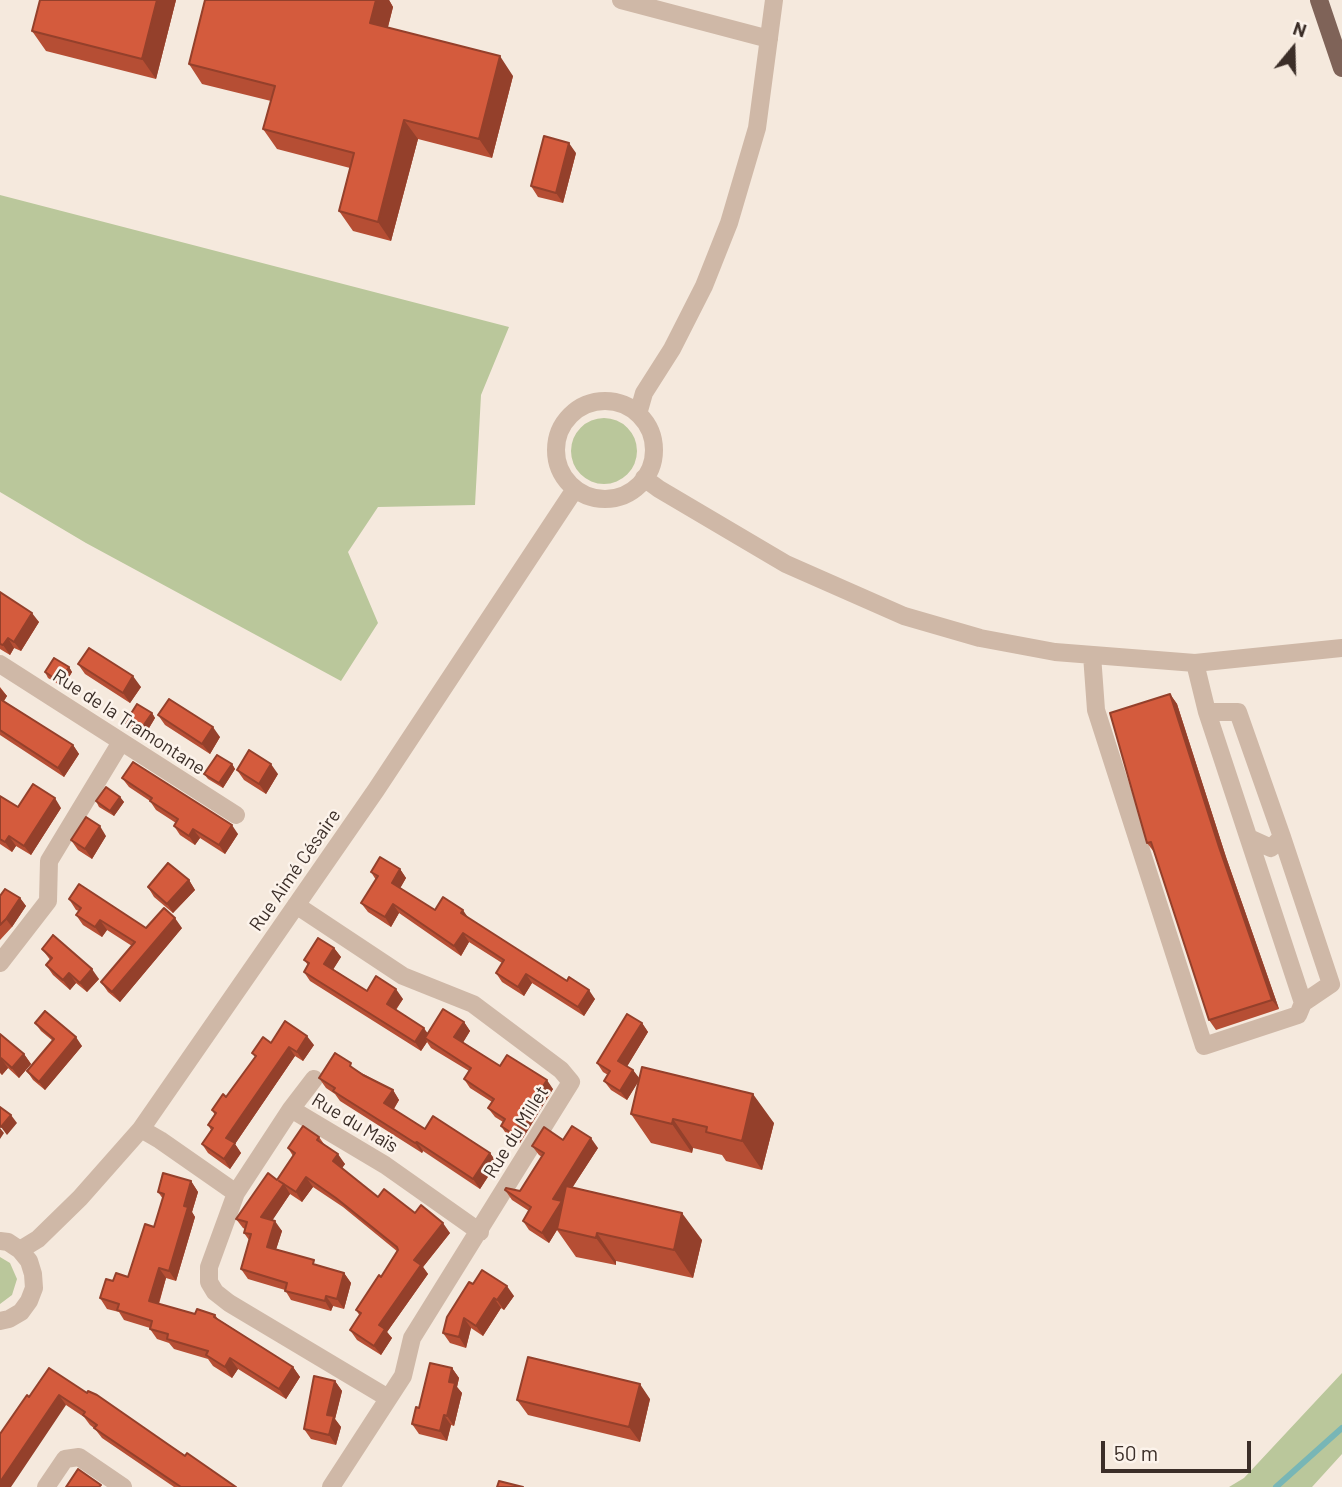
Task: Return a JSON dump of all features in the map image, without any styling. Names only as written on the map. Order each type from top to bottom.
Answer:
[{"type":"main road","points":[[1319,0],[1342,68]]},
{"type":"street","points":[[621,0],[769,39]]},
{"type":"street","points":[[638,414],[645,393],[672,349],[704,286],[729,223],[757,128],[774,0]]},
{"type":"street","points":[[609,401],[625,405],[638,414],[648,426],[653,440],[653,456],[644,478],[628,493],[613,498],[597,498],[575,489],[564,478],[556,456],[558,432],[566,418],[593,402],[609,401]]},
{"type":"street","points":[[644,478],[786,564],[904,616],[980,638],[1055,652],[1195,663],[1342,648]]},
{"type":"street","name":"Rue Aimé Césaire","points":[[20,1250],[38,1239],[72,1206],[141,1129],[376,790],[575,489]]},
{"type":"street","points":[[1092,655],[1096,710],[1204,1046],[1298,1015],[1303,1003],[1331,984],[1238,712],[1207,712]]},
{"type":"street","points":[[1195,663],[1207,712],[1303,1003]]},
{"type":"street","name":"Rue de la Tramontane","points":[[0,664],[236,815]]},
{"type":"street","points":[[0,963],[48,901],[49,861],[121,742]]},
{"type":"street","points":[[1249,838],[1271,848],[1282,837]]},
{"type":"street","name":"Rue du Millet","points":[[296,905],[403,976],[473,1004],[561,1070],[571,1083],[412,1338],[403,1376],[331,1487]]},
{"type":"street","points":[[291,1109],[314,1079]]},
{"type":"street","name":"Rue du Maïs","points":[[388,1398],[215,1292],[209,1282],[209,1267],[236,1193],[291,1109],[385,1165],[480,1232]]},
{"type":"street","points":[[141,1129],[236,1193]]},
{"type":"street","points":[[0,1241],[8,1242],[20,1250],[29,1261],[34,1288],[21,1312],[0,1321]]},
{"type":"street","points":[[46,1487],[65,1459],[79,1457],[123,1487]]},
{"type":"green space","points":[[0,195],[509,327],[481,395],[475,505],[378,507],[348,552],[378,623],[341,681],[86,543],[0,492]]},
{"type":"green space","points":[[598,418],[610,418],[622,423],[632,433],[637,451],[635,464],[622,479],[610,484],[598,484],[586,479],[576,469],[571,457],[571,445],[576,433],[586,423]]},
{"type":"green space","points":[[0,1257],[10,1263],[17,1279],[12,1295],[0,1304]]},
{"type":"green space","points":[[1342,1373],[1342,1454],[1312,1487],[1229,1487],[1244,1478]]},
{"type":"building","points":[[40,0],[157,0],[142,59],[32,31]]},
{"type":"building","points":[[205,0],[376,0],[370,23],[500,56],[479,139],[404,120],[378,222],[339,211],[354,153],[263,129],[275,86],[189,64]]},
{"type":"building","points":[[544,136],[569,143],[556,193],[531,186]]},
{"type":"building","points":[[0,592],[32,613],[14,642],[8,638],[3,645],[0,644]]},
{"type":"building","points":[[89,648],[133,676],[123,693],[78,664]]},
{"type":"building","points":[[54,658],[69,667],[60,682],[45,672]]},
{"type":"building","points":[[1170,694],[1272,1000],[1209,1020],[1151,842],[1147,843],[1110,713]]},
{"type":"building","points":[[0,699],[73,745],[58,768],[0,730]]},
{"type":"building","points":[[169,699],[213,727],[202,744],[158,715]]},
{"type":"building","points":[[137,704],[152,713],[139,732],[125,723]]},
{"type":"building","points":[[249,750],[271,764],[259,784],[237,770]]},
{"type":"building","points":[[217,755],[232,764],[219,783],[204,774]]},
{"type":"building","points":[[133,762],[232,825],[219,845],[193,829],[189,836],[174,826],[178,819],[122,778]]},
{"type":"building","points":[[33,784],[55,798],[24,846],[9,836],[5,842],[0,839],[0,796],[18,807]]},
{"type":"building","points":[[106,787],[120,797],[110,811],[96,801]]},
{"type":"building","points":[[86,817],[100,826],[85,849],[71,840]]},
{"type":"building","points":[[380,857],[400,869],[392,883],[435,910],[443,897],[463,910],[461,913],[567,981],[569,977],[589,990],[578,1007],[526,974],[518,987],[496,973],[504,960],[463,933],[454,946],[393,904],[385,917],[361,903],[378,876],[371,872]]},
{"type":"building","points":[[168,863],[189,880],[167,904],[148,887]]},
{"type":"building","points":[[79,884],[146,928],[164,908],[175,918],[112,992],[101,982],[135,942],[100,920],[95,927],[76,915],[81,908],[69,899]]},
{"type":"building","points":[[5,889],[20,898],[0,925],[0,896]]},
{"type":"building","points":[[53,935],[92,969],[80,983],[69,973],[63,980],[46,965],[52,958],[42,949]]},
{"type":"building","points":[[318,938],[334,948],[324,964],[367,991],[376,976],[396,989],[387,1004],[424,1028],[415,1042],[304,972],[309,963],[304,960]]},
{"type":"building","points":[[443,1009],[464,1022],[454,1037],[500,1066],[507,1055],[547,1080],[513,1134],[501,1126],[505,1119],[488,1108],[494,1099],[464,1079],[471,1068],[425,1038]]},
{"type":"building","points":[[45,1011],[76,1037],[39,1082],[27,1071],[54,1039],[35,1023]]},
{"type":"building","points":[[627,1014],[642,1023],[618,1061],[633,1070],[620,1091],[604,1081],[610,1071],[597,1063]]},
{"type":"building","points":[[285,1021],[307,1036],[297,1052],[289,1047],[226,1138],[235,1143],[224,1159],[202,1144],[213,1128],[208,1125],[216,1113],[212,1110],[223,1094],[226,1097],[256,1056],[252,1053],[263,1037],[271,1043]]},
{"type":"building","points":[[0,1034],[24,1054],[12,1068],[1,1058],[0,1060]]},
{"type":"building","points":[[335,1053],[363,1075],[393,1090],[384,1103],[425,1129],[433,1116],[490,1153],[473,1179],[333,1091],[335,1088],[319,1078]]},
{"type":"building","points":[[642,1067],[753,1094],[742,1141],[706,1132],[707,1127],[673,1119],[672,1124],[631,1114]]},
{"type":"building","points":[[0,1107],[11,1115],[1,1127],[0,1126]]},
{"type":"building","points":[[303,1126],[319,1137],[317,1140],[338,1154],[333,1161],[378,1197],[384,1189],[415,1213],[421,1205],[443,1223],[414,1260],[421,1265],[379,1325],[385,1329],[374,1346],[350,1330],[361,1313],[356,1310],[379,1275],[381,1277],[398,1250],[397,1247],[306,1177],[296,1192],[284,1184],[261,1217],[275,1221],[267,1247],[314,1260],[313,1264],[344,1273],[337,1299],[326,1296],[325,1301],[285,1291],[287,1283],[241,1269],[251,1234],[244,1233],[247,1222],[236,1219],[268,1173],[277,1180],[295,1153],[288,1148]]},
{"type":"building","points":[[572,1126],[591,1138],[553,1199],[562,1201],[542,1233],[523,1221],[531,1207],[505,1190],[520,1191],[544,1153],[532,1146],[544,1127],[563,1140]]},
{"type":"building","points":[[163,1173],[191,1181],[184,1206],[188,1207],[169,1271],[159,1268],[149,1301],[195,1314],[197,1309],[215,1315],[214,1317],[293,1367],[279,1389],[230,1358],[225,1367],[206,1355],[208,1351],[167,1339],[168,1334],[150,1329],[152,1321],[117,1310],[119,1304],[100,1298],[106,1279],[113,1281],[116,1273],[128,1277],[145,1224],[154,1227],[164,1194],[158,1192]]},
{"type":"building","points":[[566,1186],[682,1213],[674,1250],[597,1233],[596,1238],[557,1229]]},
{"type":"building","points":[[482,1270],[507,1286],[497,1300],[494,1298],[476,1326],[464,1318],[459,1337],[443,1333],[447,1317],[469,1282],[473,1284]]},
{"type":"building","points":[[528,1357],[640,1384],[629,1427],[517,1400]]},
{"type":"building","points":[[430,1363],[452,1368],[449,1382],[455,1383],[447,1416],[444,1415],[440,1431],[412,1424],[416,1407],[419,1408]]},
{"type":"building","points":[[49,1368],[87,1393],[88,1391],[97,1395],[185,1456],[187,1453],[236,1487],[181,1487],[94,1428],[97,1425],[83,1415],[85,1412],[59,1395],[0,1482],[0,1434]]},
{"type":"building","points":[[314,1376],[335,1381],[327,1415],[334,1416],[329,1435],[304,1429]]},
{"type":"building","points":[[78,1469],[101,1485],[66,1487]]},
{"type":"building","points":[[499,1481],[523,1487],[497,1487]]},
{"type":"waterway","points":[[1276,1487],[1342,1428]]}]
